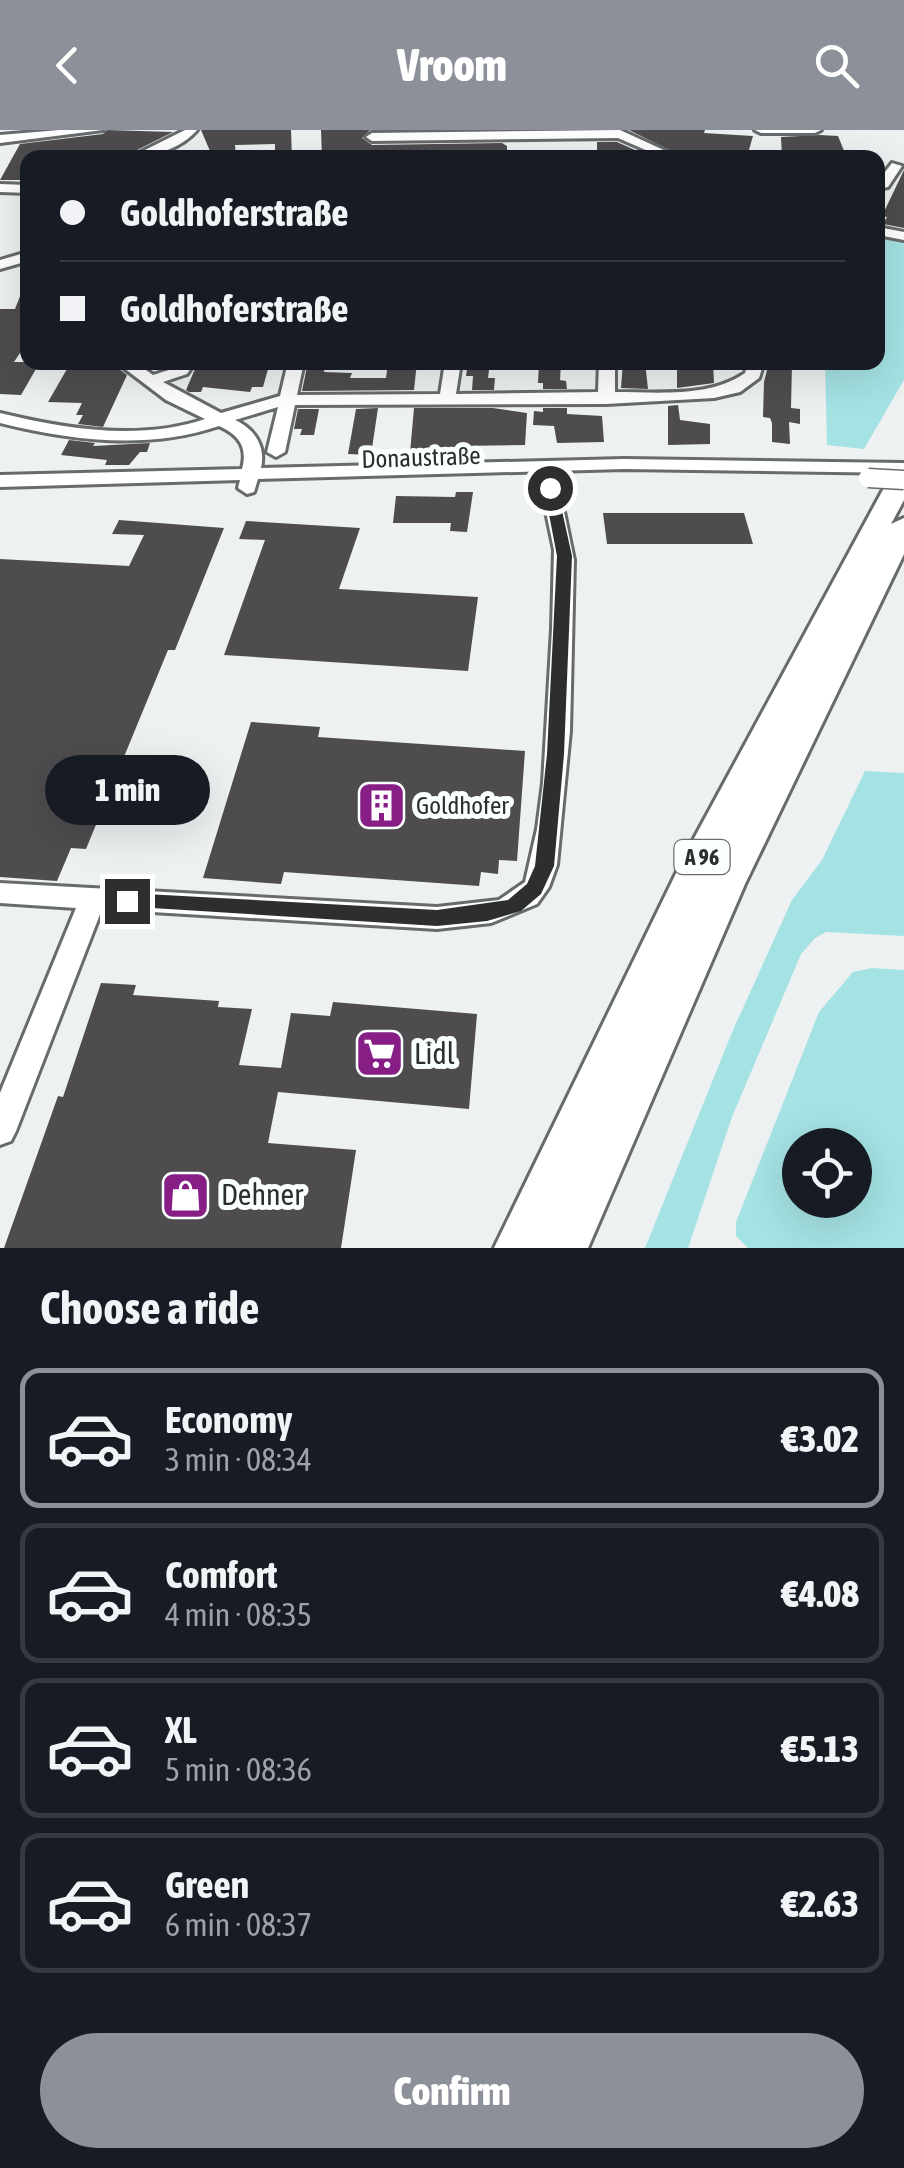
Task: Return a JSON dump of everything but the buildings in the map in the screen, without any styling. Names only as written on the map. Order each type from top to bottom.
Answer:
[{"type":"highway","name":"A 96","points":[[518,1248],[632,997],[890,473]]},
{"type":"highway","name":"A 96","points":[[564,1248],[716,902],[820,687],[904,526]]},
{"type":"street","points":[[0,139],[97,130]]},
{"type":"street","points":[[156,150],[178,142],[191,130]]},
{"type":"street","points":[[761,130],[815,130]]},
{"type":"street","points":[[372,134],[615,132],[657,150]]},
{"type":"street","points":[[885,182],[896,166]]},
{"type":"street","points":[[135,370],[240,429],[251,443],[254,462],[249,482]]},
{"type":"street","points":[[150,381],[182,370]]},
{"type":"street","points":[[276,452],[294,370]]},
{"type":"street","points":[[447,400],[452,370]]},
{"type":"street","points":[[606,399],[607,370]]},
{"type":"street","points":[[0,418],[64,433],[182,432],[262,403],[288,400],[606,399],[714,394],[734,388],[754,375],[755,370]]},
{"type":"street","name":"Donaustraße","points":[[0,495],[624,464],[890,473]]},
{"type":"street","name":"Donaustraße","points":[[0,481],[249,482],[890,473]]},
{"type":"street","points":[[0,893],[437,918],[514,906],[535,889],[545,866],[556,754],[564,556],[548,478]]},
{"type":"street","points":[[0,1132],[92,900]]},
{"type":"shaded area","points":[[885,236],[904,240],[904,380],[864,449],[827,445],[825,370],[885,370]]},
{"type":"shaded area","points":[[865,771],[904,773],[904,936],[826,932],[801,954],[732,1117],[688,1248],[645,1248],[733,1030],[792,900],[822,860]]},
{"type":"shaded area","points":[[872,968],[904,970],[904,1248],[748,1248],[736,1236],[736,1222],[819,1012],[853,972]]},
{"type":"place","name":"Goldhofer","points":[[381,805]]},
{"type":"place","name":"Lidl","points":[[379,1054]]},
{"type":"place","name":"Dehner","points":[[186,1195]]},
{"type":"route","points":[[127,901],[437,918],[487,914],[514,906],[535,889],[545,866],[556,754],[564,556],[550,488]]}]
